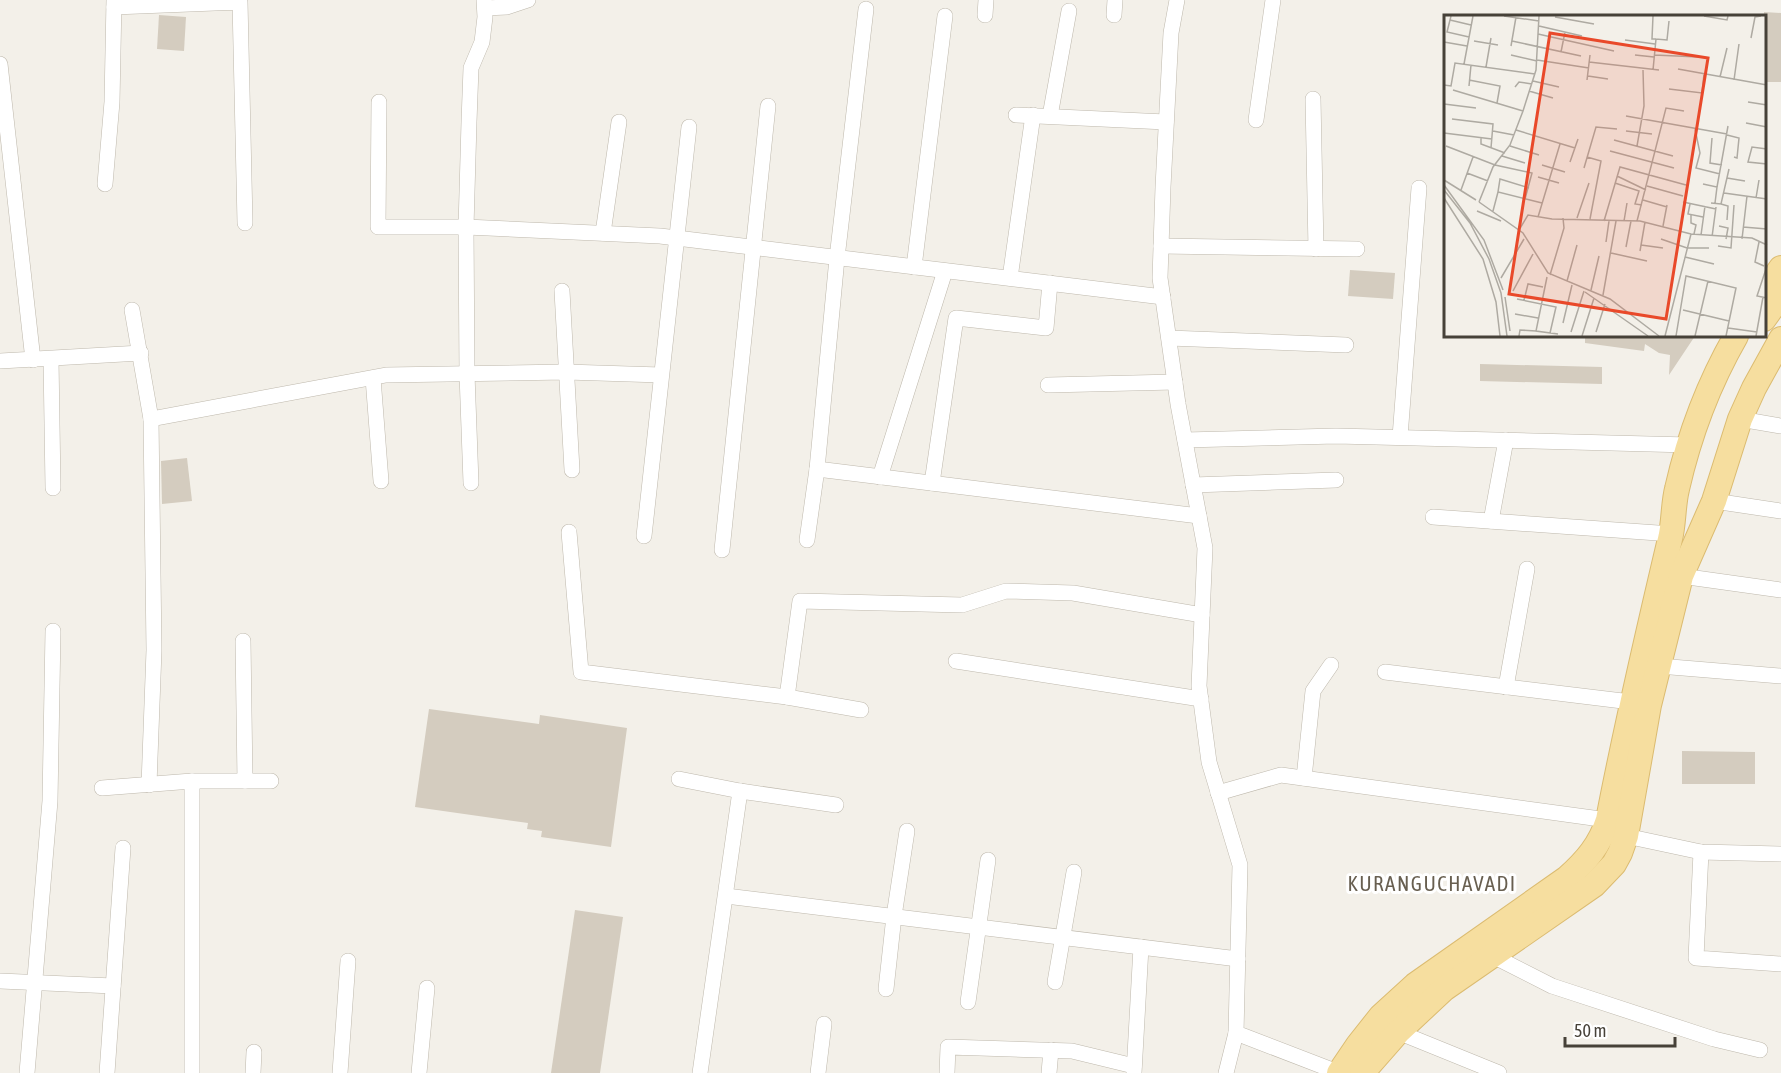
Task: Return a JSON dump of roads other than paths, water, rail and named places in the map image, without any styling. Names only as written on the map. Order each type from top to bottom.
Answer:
[{"type":"main road","points":[[1766,289],[1781,268]]},
{"type":"main road","points":[[1766,317],[1781,295]]},
{"type":"main road","points":[[1362,1073],[1398,1032],[1444,989],[1594,885],[1614,864],[1620,853],[1631,702],[1672,534],[1676,491],[1703,447],[1726,422],[1760,353],[1781,322]]},
{"type":"main road","points":[[1621,827],[1681,576],[1719,367],[1735,338]]},
{"type":"main road","points":[[1703,447],[1726,384],[1753,338]]},
{"type":"main road","points":[[1681,576],[1714,501],[1740,419],[1781,339]]},
{"type":"main road","points":[[1340,1073],[1381,1016],[1415,985],[1582,865],[1603,835],[1621,827]]},
{"type":"street","points":[[471,483],[467,374],[466,227],[471,68],[482,42],[485,4],[507,7],[528,0]]},
{"type":"street","points":[[1177,0],[1171,33],[1160,278],[1175,382],[1205,548],[1199,686],[1209,762],[1240,865],[1236,1034],[1226,1073]]},
{"type":"street","points":[[1256,120],[1273,0]]},
{"type":"street","points":[[105,184],[112,102],[114,4],[240,2],[244,224]]},
{"type":"street","points":[[807,540],[817,469],[837,258],[866,9]]},
{"type":"street","points":[[1050,116],[1069,11]]},
{"type":"street","points":[[914,267],[945,16]]},
{"type":"street","points":[[0,64],[33,360]]},
{"type":"street","points":[[1313,99],[1316,249]]},
{"type":"street","points":[[379,102],[378,227],[466,227],[676,238],[1163,297]]},
{"type":"street","points":[[722,550],[768,106]]},
{"type":"street","points":[[1016,115],[1166,122]]},
{"type":"street","points":[[1010,278],[1033,116]]},
{"type":"street","points":[[603,233],[619,122]]},
{"type":"street","points":[[644,536],[689,127]]},
{"type":"street","points":[[1400,437],[1419,188]]},
{"type":"street","points":[[1161,246],[1357,249]]},
{"type":"street","points":[[880,477],[945,271]]},
{"type":"street","points":[[932,483],[956,318],[1046,328],[1050,283]]},
{"type":"street","points":[[562,291],[572,470]]},
{"type":"street","points":[[132,310],[151,419],[154,650],[149,784]]},
{"type":"street","points":[[1169,338],[1346,345]]},
{"type":"street","points":[[0,361],[141,353]]},
{"type":"street","points":[[51,359],[53,488]]},
{"type":"street","points":[[151,419],[386,375],[566,372],[661,375]]},
{"type":"street","points":[[372,378],[381,481]]},
{"type":"street","points":[[1048,385],[1175,382]]},
{"type":"street","points":[[1740,419],[1781,426]]},
{"type":"street","points":[[1185,440],[1336,436],[1703,447]]},
{"type":"street","points":[[1491,521],[1506,440]]},
{"type":"street","points":[[817,469],[1199,516]]},
{"type":"street","points":[[1193,485],[1336,480]]},
{"type":"street","points":[[1714,501],[1781,511]]},
{"type":"street","points":[[1433,517],[1672,534]]},
{"type":"street","points":[[568,532],[580,672],[787,697],[861,710]]},
{"type":"street","points":[[1506,687],[1527,569]]},
{"type":"street","points":[[1681,576],[1781,590]]},
{"type":"street","points":[[787,697],[800,601],[962,605],[1006,591],[1072,593],[1202,615]]},
{"type":"street","points":[[27,1073],[50,801],[53,631]]},
{"type":"street","points":[[243,640],[245,781]]},
{"type":"street","points":[[956,661],[1201,699]]},
{"type":"street","points":[[1304,778],[1313,691],[1331,665]]},
{"type":"street","points":[[1659,666],[1781,676]]},
{"type":"street","points":[[1385,672],[1631,702]]},
{"type":"street","points":[[1218,793],[1281,775],[1621,827],[1701,852],[1781,854]]},
{"type":"street","points":[[679,779],[740,791],[836,805]]},
{"type":"street","points":[[192,781],[192,1073]]},
{"type":"street","points":[[102,788],[192,781],[271,781]]},
{"type":"street","points":[[700,1073],[740,791]]},
{"type":"street","points":[[886,989],[907,831]]},
{"type":"street","points":[[107,1073],[123,848]]},
{"type":"street","points":[[1701,852],[1696,958],[1781,964]]},
{"type":"street","points":[[968,1002],[988,860]]},
{"type":"street","points":[[1054,982],[1074,872]]},
{"type":"street","points":[[726,896],[1238,959]]},
{"type":"street","points":[[947,1073],[948,1047],[1072,1051],[1134,1069],[1141,947]]},
{"type":"street","points":[[1492,956],[1552,986],[1714,1039],[1760,1050]]},
{"type":"street","points":[[340,1073],[348,961]]},
{"type":"street","points":[[0,981],[113,986]]},
{"type":"street","points":[[418,1073],[427,987]]},
{"type":"street","points":[[818,1073],[824,1024]]},
{"type":"street","points":[[1398,1032],[1499,1073]]},
{"type":"street","points":[[1236,1034],[1340,1073]]},
{"type":"street","points":[[1049,1073],[1051,1050]]},
{"type":"street","points":[[253,1073],[254,1052]]},
{"type":"district","name":"KURANGUCHAVADI","points":[[1432,883]]}]
